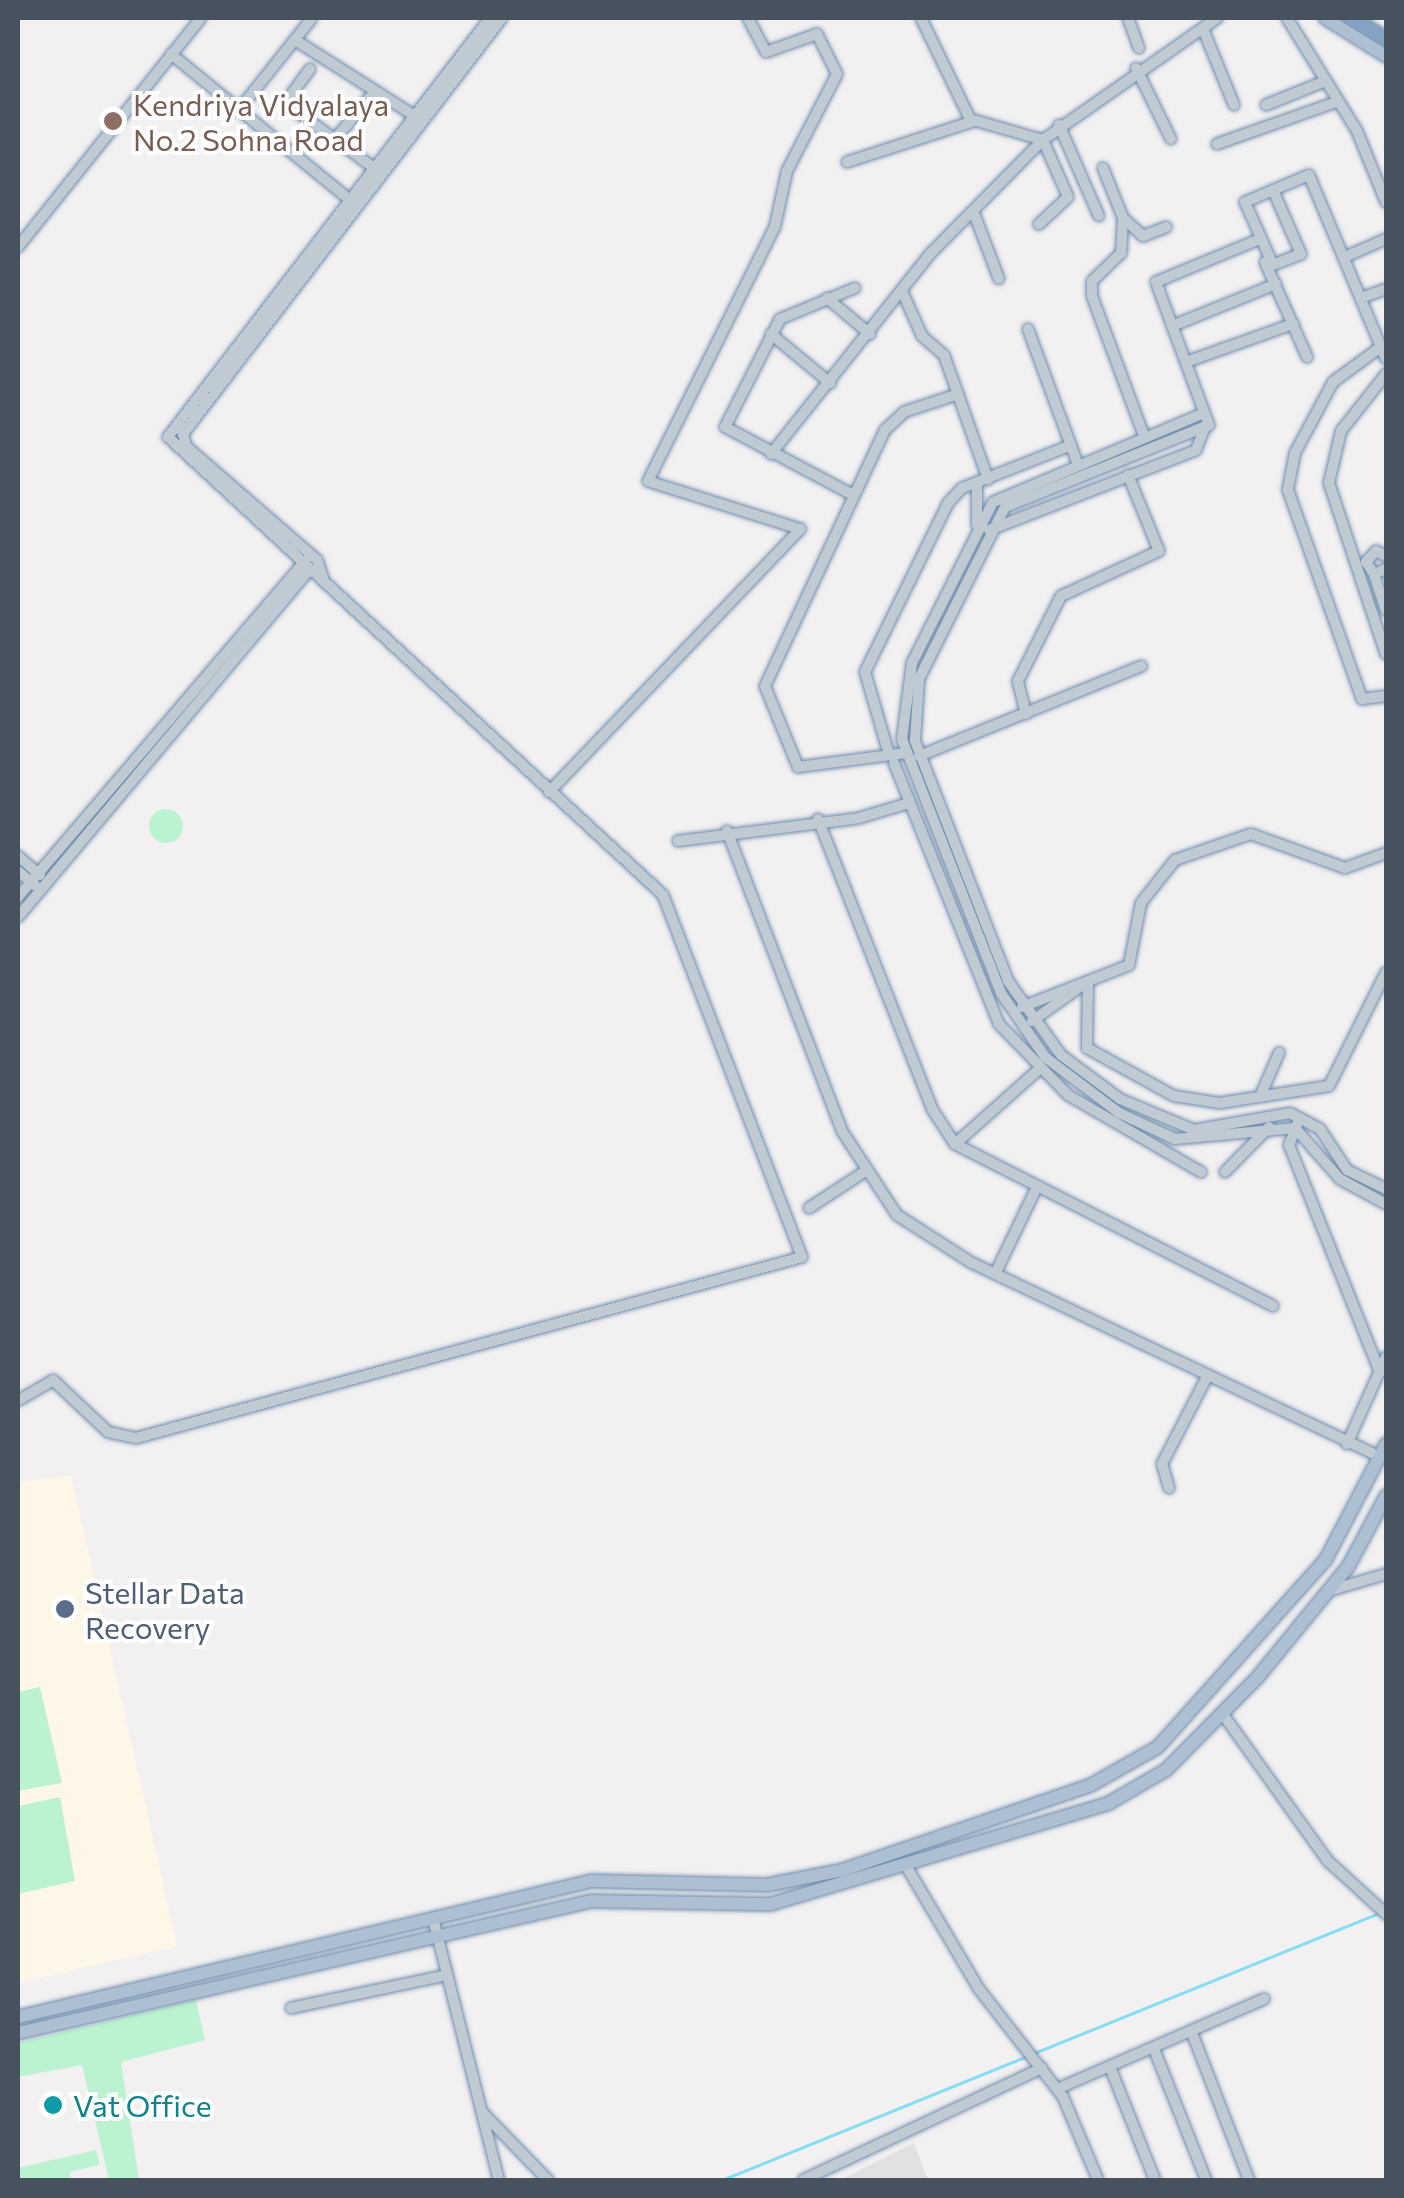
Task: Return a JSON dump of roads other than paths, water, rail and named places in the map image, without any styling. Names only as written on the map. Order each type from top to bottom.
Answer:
[{"type":"highway","points":[[1352,18],[1386,40]]},
{"type":"main road","points":[[1325,18],[1386,56]]},
{"type":"main road","points":[[18,2016],[591,1882],[767,1885],[844,1870],[1112,1775],[1158,1747],[1326,1559],[1384,1450]]},
{"type":"main road","points":[[18,2033],[590,1900],[771,1904],[908,1869],[1140,1789],[1222,1713],[1328,1591],[1386,1496]]},
{"type":"main road","points":[[1354,1512],[1373,1522]]},
{"type":"main road","points":[[710,1884],[711,1903]]},
{"type":"street","points":[[18,247],[201,18]]},
{"type":"street","points":[[242,106],[312,18]]},
{"type":"street","points":[[377,170],[413,116],[490,18]]},
{"type":"street","points":[[18,1399],[53,1380],[108,1432],[136,1438],[799,1263],[803,1252],[670,904],[306,568],[168,432],[502,18]]},
{"type":"street","points":[[550,792],[800,529],[648,481],[776,226],[787,171],[837,74],[817,34],[766,52],[748,18]]},
{"type":"street","points":[[920,18],[974,121]]},
{"type":"street","points":[[1128,18],[1139,48]]},
{"type":"street","points":[[770,454],[902,291],[1042,140],[1136,68],[1216,18]]},
{"type":"street","points":[[1287,18],[1336,102],[1386,202]]},
{"type":"street","points":[[1202,29],[1234,105]]},
{"type":"street","points":[[295,40],[372,94],[413,116]]},
{"type":"street","points":[[171,54],[242,106],[352,201]]},
{"type":"street","points":[[1136,68],[1171,139]]},
{"type":"street","points":[[310,70],[285,103],[377,170]]},
{"type":"street","points":[[1266,105],[1324,82]]},
{"type":"street","points":[[335,139],[372,94]]},
{"type":"street","points":[[1217,144],[1336,102]]},
{"type":"street","points":[[847,162],[974,121],[1042,140],[1068,197],[1039,224]]},
{"type":"street","points":[[1060,125],[1099,216]]},
{"type":"street","points":[[1104,168],[1122,218],[1120,255],[1090,286],[1144,436]]},
{"type":"street","points":[[1273,190],[1301,254],[1273,265],[1245,202],[1273,190],[1309,175],[1347,256],[1386,359]]},
{"type":"street","points":[[324,582],[314,557],[186,446],[183,434],[352,201]]},
{"type":"street","points":[[1244,213],[1307,357]]},
{"type":"street","points":[[975,216],[999,279]]},
{"type":"street","points":[[1122,218],[1143,236],[1166,227]]},
{"type":"street","points":[[1347,256],[1386,239]]},
{"type":"street","points":[[983,528],[1196,450],[1207,426],[1158,278],[1256,241]]},
{"type":"street","points":[[1172,326],[1276,284]]},
{"type":"street","points":[[853,495],[770,454],[726,427],[771,334],[790,312],[855,288]]},
{"type":"street","points":[[1363,297],[1386,289]]},
{"type":"street","points":[[902,291],[958,394],[982,481],[983,528],[919,679],[919,756],[927,795],[1015,1020],[1119,1114],[1175,1139],[1220,1142],[1268,1127],[1298,1123]]},
{"type":"street","points":[[827,298],[870,334]]},
{"type":"street","points":[[1186,362],[1292,324]]},
{"type":"street","points":[[1028,329],[1077,462]]},
{"type":"street","points":[[771,334],[830,382]]},
{"type":"street","points":[[1382,346],[1333,382],[1296,453],[1288,490],[1362,699],[1386,698]]},
{"type":"street","points":[[1386,374],[1341,431],[1329,483],[1386,654]]},
{"type":"street","points":[[906,753],[888,751],[856,765],[798,766],[766,698],[774,654],[894,419],[958,394]]},
{"type":"street","points":[[1204,413],[1002,494],[912,662],[906,753],[1027,1014],[1053,1056],[1120,1099],[1194,1130],[1276,1112],[1298,1123],[1347,1170],[1386,1189]]},
{"type":"street","points":[[983,528],[1023,495],[1207,426]]},
{"type":"street","points":[[888,751],[865,672],[948,504],[982,481],[1072,445]]},
{"type":"street","points":[[1026,714],[1018,682],[1061,596],[1159,552],[1128,475]]},
{"type":"street","points":[[1386,556],[1369,555],[1386,610]]},
{"type":"street","points":[[18,917],[39,882],[314,557]]},
{"type":"street","points":[[1374,574],[1386,569]]},
{"type":"street","points":[[919,756],[1142,666]]},
{"type":"street","points":[[894,763],[984,997],[1038,1070],[1110,1126],[1201,1172]]},
{"type":"street","points":[[678,841],[818,820],[927,795]]},
{"type":"street","points":[[818,820],[932,1109],[955,1144],[1035,1191],[1273,1306]]},
{"type":"street","points":[[727,831],[864,1172],[912,1226],[995,1274],[1347,1444],[1384,1450]]},
{"type":"street","points":[[1015,1020],[1134,960],[1141,903],[1175,860],[1251,834],[1346,868],[1386,853]]},
{"type":"street","points":[[18,856],[39,882]]},
{"type":"street","points":[[18,871],[39,882]]},
{"type":"street","points":[[18,898],[39,882]]},
{"type":"street","points":[[1086,983],[1083,1041],[1092,1053],[1189,1102],[1329,1086],[1386,972]]},
{"type":"street","points":[[1262,1092],[1280,1053]]},
{"type":"street","points":[[955,1144],[1053,1056]]},
{"type":"street","points":[[1298,1123],[1340,1179],[1386,1204]]},
{"type":"street","points":[[1298,1123],[1288,1145],[1380,1372]]},
{"type":"street","points":[[1225,1172],[1268,1127]]},
{"type":"street","points":[[810,1208],[864,1172]]},
{"type":"street","points":[[995,1274],[1035,1191]]},
{"type":"street","points":[[1347,1444],[1386,1357]]},
{"type":"street","points":[[1169,1488],[1162,1464],[1208,1375]]},
{"type":"street","points":[[1328,1591],[1386,1574]]},
{"type":"street","points":[[1222,1713],[1328,1861],[1386,1914]]},
{"type":"street","points":[[908,1869],[1024,2049],[1057,2089],[1098,2180]]},
{"type":"street","points":[[433,1918],[499,2180]]},
{"type":"street","points":[[291,2008],[447,1975]]},
{"type":"street","points":[[1057,2089],[1264,1999]]},
{"type":"street","points":[[1192,2033],[1250,2180]]},
{"type":"street","points":[[1154,2049],[1206,2180]]},
{"type":"street","points":[[803,2180],[1038,2064]]},
{"type":"street","points":[[1110,2067],[1155,2180]]},
{"type":"street","points":[[481,2112],[548,2180]]},
{"type":"waterway","points":[[1032,2054],[1376,1914]]},
{"type":"waterway","points":[[722,2180],[1025,2057]]},
{"type":"place","name":"Kendriya Vidyalaya No.2 Sohna Road","points":[[113,121]]},
{"type":"place","name":"Stellar Data Recovery","points":[[65,1609]]},
{"type":"place","name":"Vat Office","points":[[53,2105]]}]
